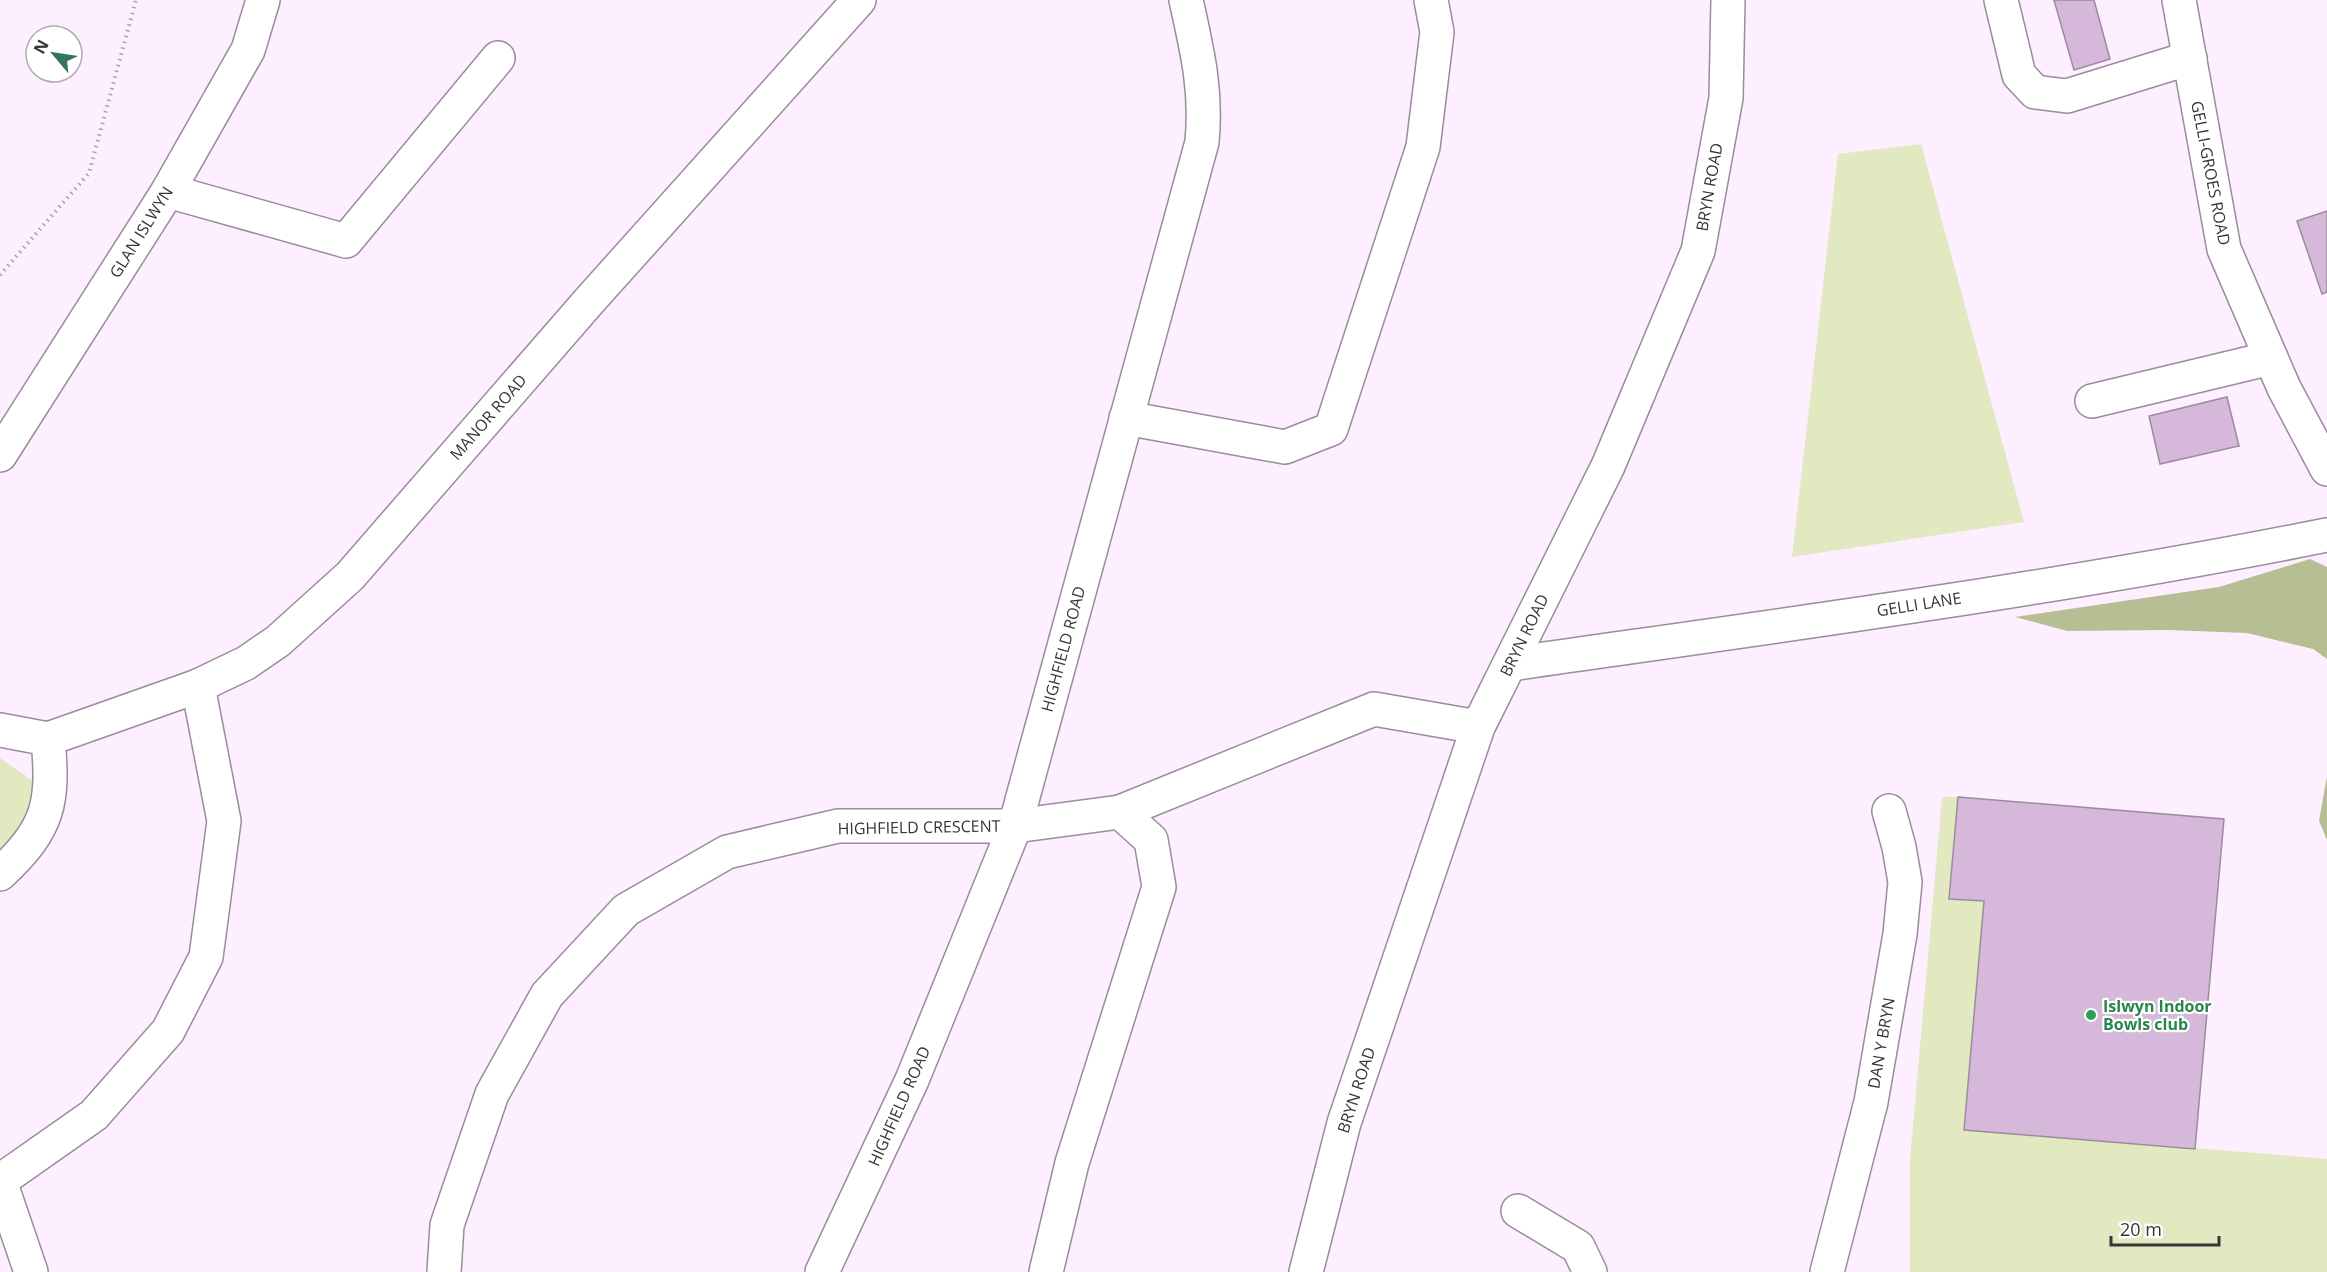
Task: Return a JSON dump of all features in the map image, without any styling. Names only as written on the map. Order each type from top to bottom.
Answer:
[{"type":"street","name":"GLAN ISLWYN","points":[[0,455],[168,190],[248,50],[263,0]]},
{"type":"street","name":"MANOR ROAD","points":[[48,739],[198,686],[246,663],[278,641],[350,576],[590,300],[859,0]]},
{"type":"street","name":"HIGHFIELD ROAD","points":[[822,1272],[912,1080],[1015,826],[1202,142],[1205,111],[1202,78],[1186,0]]},
{"type":"street","points":[[1126,418],[1285,447],[1331,429],[1423,147],[1437,32],[1431,0]]},
{"type":"street","name":"BRYN ROAD","points":[[1306,1272],[1344,1123],[1479,727],[1608,466],[1698,251],[1726,98],[1728,0]]},
{"type":"street","points":[[2001,0],[2019,75],[2035,92],[2067,96],[2190,58]]},
{"type":"street","name":"GELLI-GROES ROAD","points":[[2179,0],[2224,249],[2284,388],[2327,469]]},
{"type":"street","points":[[168,190],[346,241],[498,58]]},
{"type":"street","points":[[2092,401],[2271,358]]},
{"type":"street","name":"GELLI LANE","points":[[1510,664],[2066,582],[2327,535]]},
{"type":"street","points":[[31,1272],[0,1181],[94,1115],[168,1031],[206,957],[224,821],[198,686]]},
{"type":"street","name":"HIGHFIELD CRESCENT","points":[[444,1272],[447,1225],[492,1094],[547,995],[626,910],[727,852],[838,826],[1015,826],[1120,812],[1374,709],[1479,727]]},
{"type":"street","points":[[0,730],[48,739],[52,779],[45,814],[35,836],[0,874]]},
{"type":"street","name":"DAN Y BRYN","points":[[1827,1272],[1871,1102],[1900,934],[1905,882],[1889,810]]},
{"type":"street","points":[[1046,1272],[1072,1163],[1159,887],[1151,840],[1120,812]]},
{"type":"street","points":[[1518,1211],[1578,1247],[1590,1272]]},
{"type":"path","points":[[0,275],[88,173],[136,0]]},
{"type":"green space","points":[[1921,144],[2024,522],[1792,557],[1838,154]]},
{"type":"green space","points":[[2310,559],[2327,567],[2327,659],[2313,649],[2247,633],[2168,630],[2067,631],[2015,617],[2219,587]]},
{"type":"green space","points":[[0,758],[33,781],[28,821],[0,848]]},
{"type":"green space","points":[[2327,776],[2327,840],[2319,821]]},
{"type":"green space","points":[[1942,797],[1958,797],[1949,898],[1984,901],[1965,1129],[2327,1159],[2327,1272],[1910,1272],[1910,1160]]},
{"type":"building","points":[[2054,0],[2094,0],[2110,59],[2074,70]]},
{"type":"building","points":[[2327,211],[2327,292],[2322,294],[2297,221]]},
{"type":"building","points":[[2227,397],[2239,446],[2160,464],[2149,416]]},
{"type":"building","name":"Islwyn Indoor Bowls club","points":[[1958,797],[2224,819],[2195,1149],[1964,1130],[1984,901],[1949,899]]},
{"type":"place","name":"Islwyn Indoor Bowls club","points":[[2091,1015]]}]
